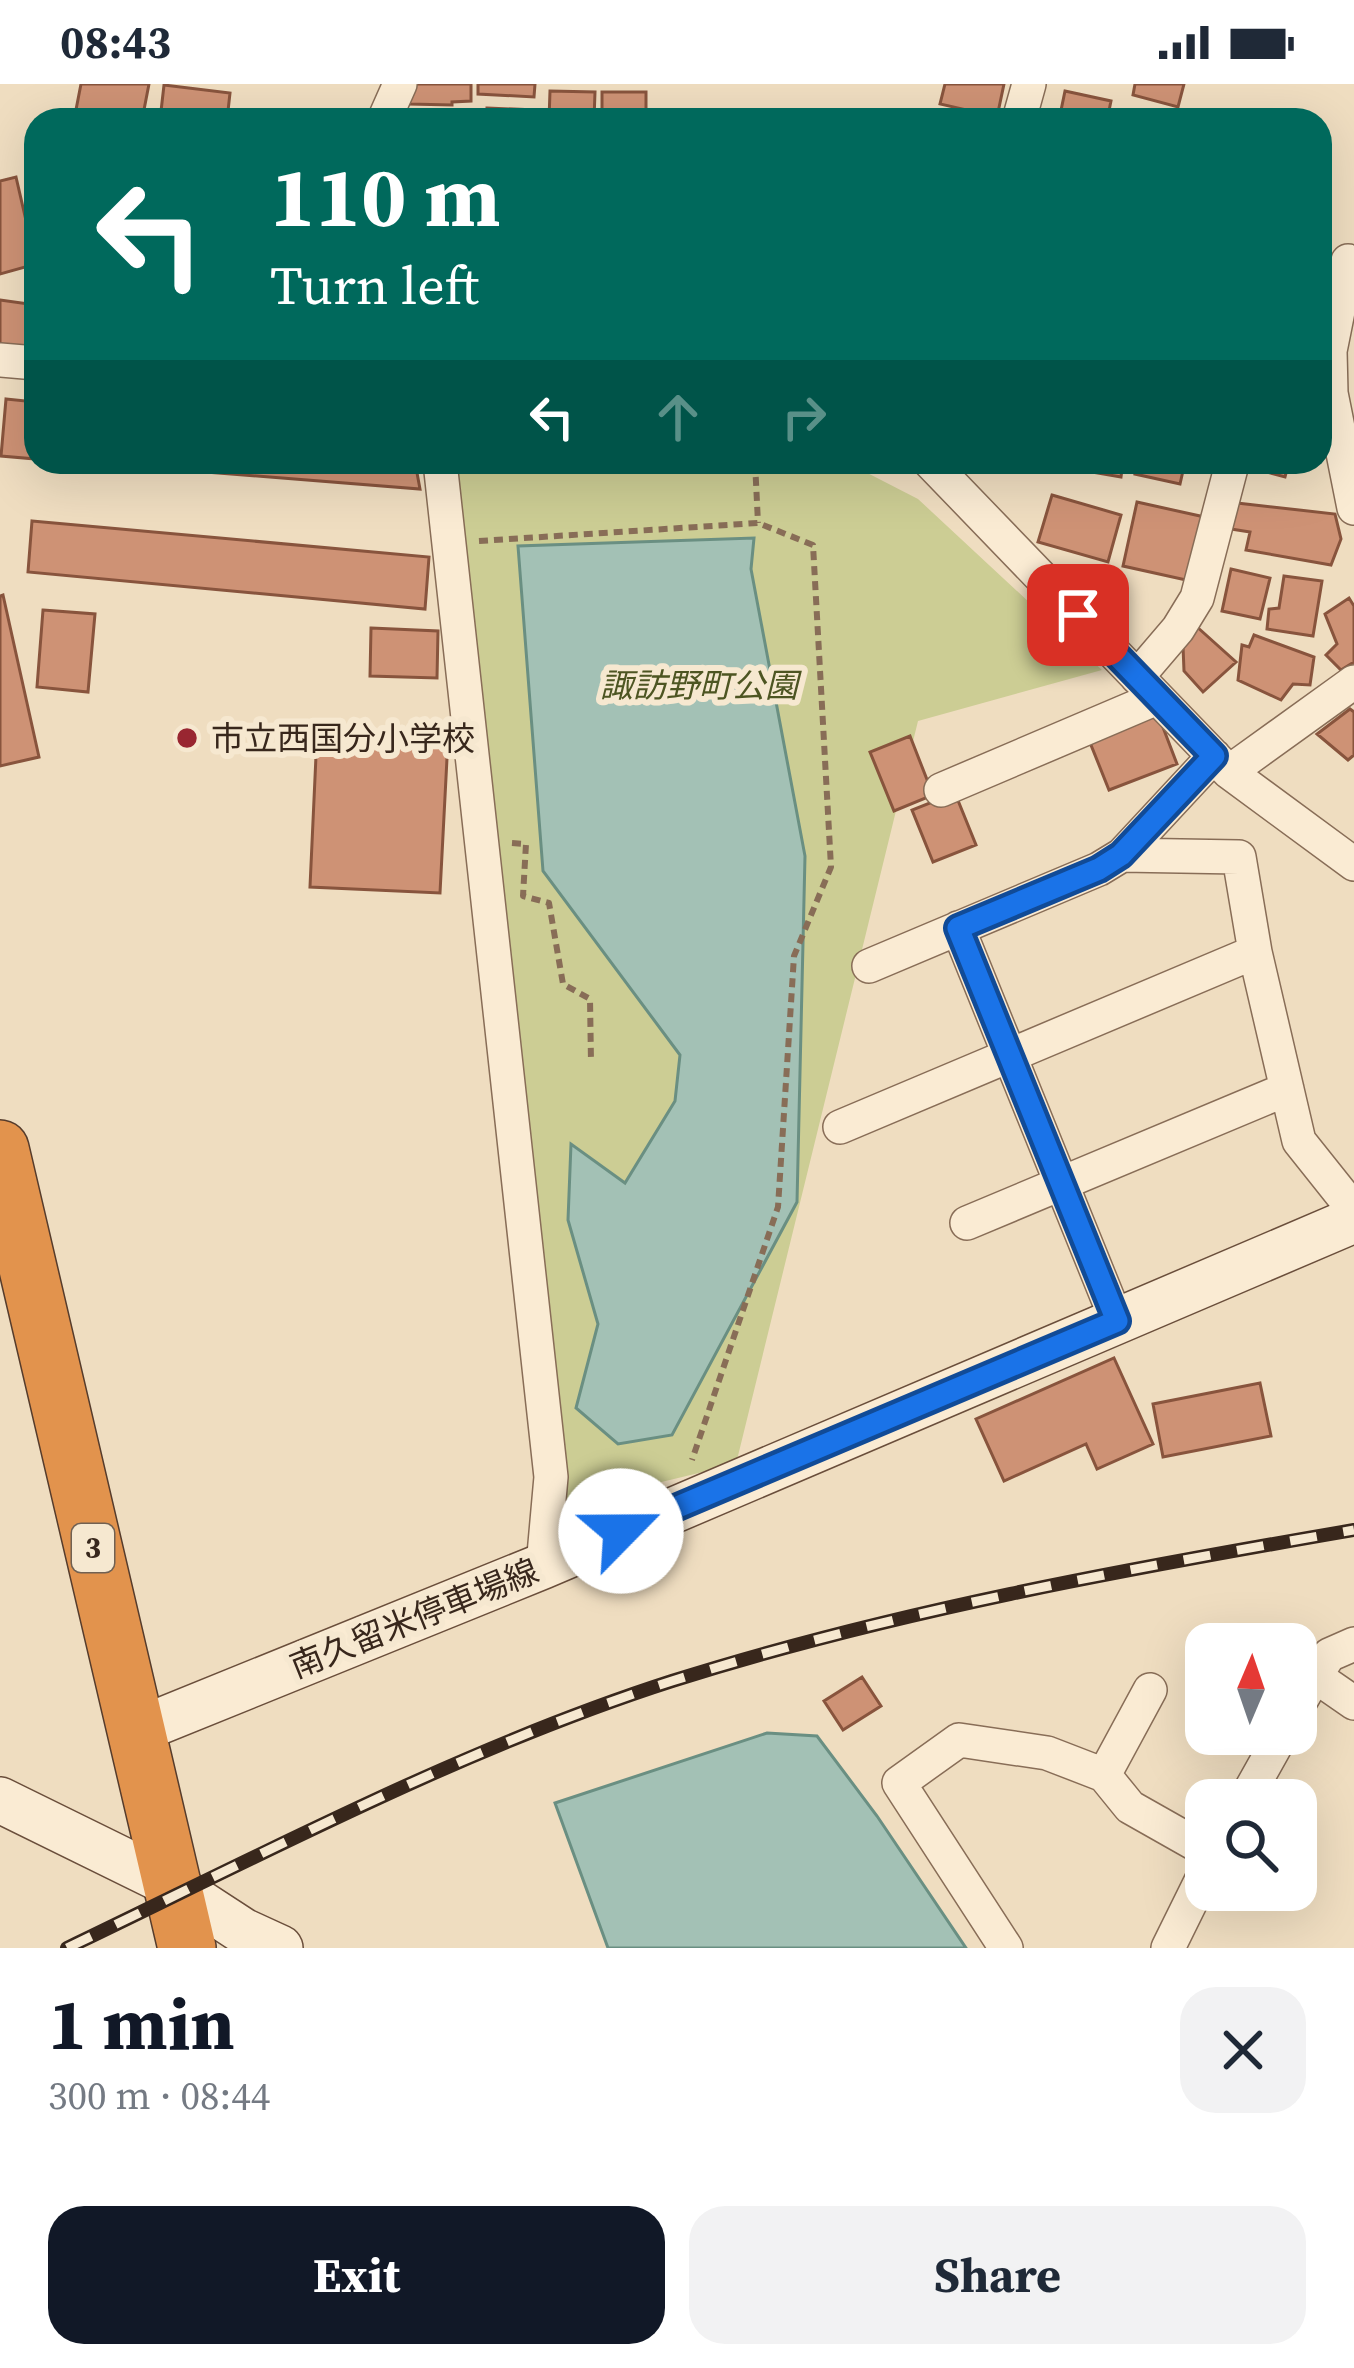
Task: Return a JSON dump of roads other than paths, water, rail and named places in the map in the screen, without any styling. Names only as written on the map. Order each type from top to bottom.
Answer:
[{"type":"highway","name":"3","points":[[0,1149],[187,1948]]},
{"type":"main road","name":"南久留米停車場線","points":[[136,1731],[543,1566],[1354,1220]]},
{"type":"main road","points":[[0,1799],[171,1884],[280,1948]]},
{"type":"street","points":[[1332,341],[1348,261]]},
{"type":"street","points":[[1332,420],[1354,508]]},
{"type":"street","points":[[441,474],[551,1477],[543,1566]]},
{"type":"street","points":[[942,474],[1221,764],[1354,864]]},
{"type":"street","points":[[941,790],[1147,687],[1196,598],[1229,474]]},
{"type":"street","points":[[869,966],[1099,869],[1121,855],[1221,764],[1354,682]]},
{"type":"street","points":[[1121,855],[1239,856],[1255,952],[1299,1141],[1354,1210]]},
{"type":"street","points":[[958,928],[1117,1321]]},
{"type":"street","points":[[840,1127],[1255,952]]},
{"type":"street","points":[[967,1223],[1287,1089]]},
{"type":"street","points":[[1317,1673],[1328,1655],[1354,1644]]},
{"type":"street","points":[[1317,1677],[1354,1703]]},
{"type":"street","points":[[1103,1774],[1150,1690]]},
{"type":"street","points":[[1006,1948],[899,1783],[959,1740],[1047,1753],[1103,1774],[1130,1807],[1185,1838]]},
{"type":"street","points":[[1168,1948],[1186,1911]]},
{"type":"railway","points":[[67,1948],[442,1770],[672,1681],[925,1613],[1097,1576],[1354,1530]]},
{"type":"place","name":"市立西国分小学校","points":[[187,738]]},
{"type":"park label","name":"諏訪野町公園","points":[[699,685]]}]
